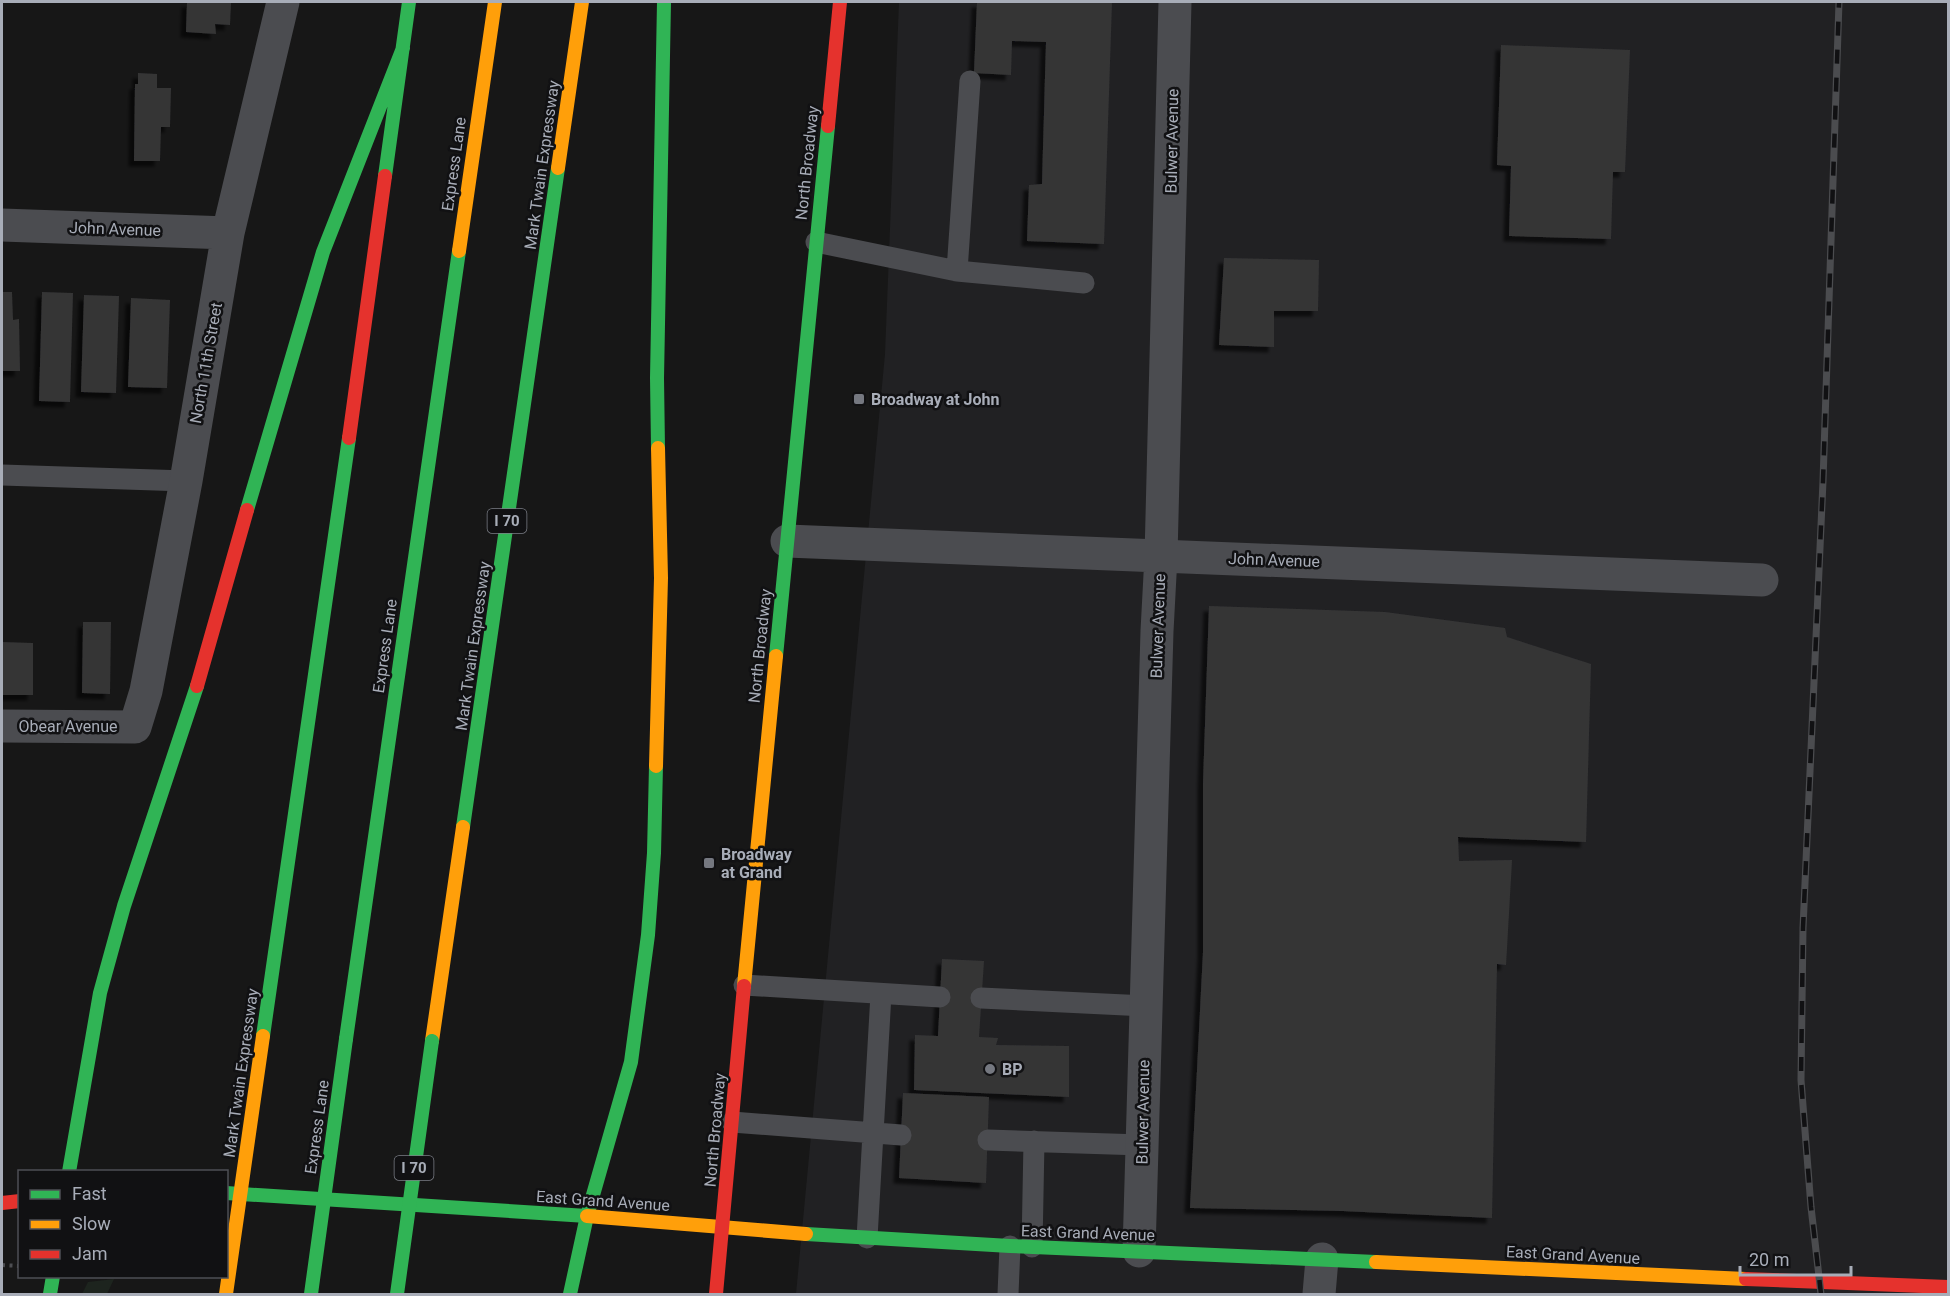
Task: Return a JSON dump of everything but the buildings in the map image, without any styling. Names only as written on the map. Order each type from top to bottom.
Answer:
[{"type":"main road","name":"Mark Twain Expressway","points":[[226,1294],[345,467],[409,2]]},
{"type":"main road","name":"Express Lane","points":[[311,1294],[495,2]]},
{"type":"main road","name":"Mark Twain Expressway","points":[[397,1294],[582,2]]},
{"type":"main road","points":[[570,1294],[587,1216],[631,1062],[648,935],[654,853],[661,578],[657,378],[664,2]]},
{"type":"main road","name":"North Broadway","points":[[716,1294],[840,2]]},
{"type":"main road","points":[[69,1170],[100,993],[124,906],[201,673],[323,252],[403,48]]},
{"type":"main road","name":"East Grand Avenue","points":[[228,1193],[1010,1246],[1948,1287]]},
{"type":"main road","points":[[2,1203],[18,1201]]},
{"type":"main road","points":[[50,1294],[53,1278]]},
{"type":"street","name":"North 11th Street","points":[[135,727],[146,691],[186,481],[228,233],[283,2]]},
{"type":"street","name":"Bulwer Avenue","points":[[1139,1251],[1156,642],[1161,556],[1175,2]]},
{"type":"street","name":"John Avenue","points":[[2,225],[228,233]]},
{"type":"street","name":"John Avenue","points":[[787,541],[1762,580]]},
{"type":"street","name":"Obear Avenue","points":[[2,726],[135,727]]},
{"type":"street","points":[[1319,1294],[1322,1259]]},
{"type":"lane","points":[[957,270],[970,81]]},
{"type":"lane","points":[[816,242],[957,270],[1084,283]]},
{"type":"lane","points":[[2,475],[186,481]]},
{"type":"lane","points":[[744,985],[940,997]]},
{"type":"lane","points":[[867,1238],[881,994]]},
{"type":"lane","points":[[981,998],[1146,1006]]},
{"type":"lane","points":[[732,1122],[901,1135]]},
{"type":"lane","points":[[988,1140],[1142,1145]]},
{"type":"lane","points":[[1032,1247],[1034,1141]]},
{"type":"lane","points":[[1008,1294],[1010,1246]]},
{"type":"path","points":[[2,1265],[18,1266]]},
{"type":"shaded area","points":[[899,2],[1948,2],[1948,1294],[796,1294],[885,354]]},
{"type":"shaded area","points":[[114,1279],[107,1294],[82,1294],[88,1282]]},
{"type":"railway","points":[[1821,1294],[1811,1207],[1801,1080],[1803,928],[1823,481],[1839,2]]},
{"type":"traffic: fast","points":[[385,176],[409,2]]},
{"type":"traffic: fast","points":[[658,448],[657,378],[664,2]]},
{"type":"traffic: fast","points":[[247,510],[323,252],[403,48]]},
{"type":"traffic: fast","points":[[776,656],[828,126]]},
{"type":"traffic: fast","points":[[463,827],[558,168]]},
{"type":"traffic: fast","points":[[346,1039],[459,251]]},
{"type":"traffic: fast","points":[[263,1036],[349,438]]},
{"type":"traffic: fast","points":[[69,1170],[100,993],[124,906],[197,686]]},
{"type":"traffic: fast","points":[[570,1294],[587,1216],[631,1062],[648,935],[654,853],[656,766]]},
{"type":"traffic: fast","points":[[311,1294],[346,1039]]},
{"type":"traffic: fast","points":[[397,1294],[432,1041]]},
{"type":"traffic: fast","points":[[228,1193],[587,1216]]},
{"type":"traffic: fast","points":[[806,1234],[1010,1246],[1376,1262]]},
{"type":"traffic: fast","points":[[50,1294],[53,1278]]},
{"type":"traffic: slow","points":[[459,251],[495,2]]},
{"type":"traffic: slow","points":[[558,168],[582,2]]},
{"type":"traffic: slow","points":[[656,766],[661,578],[658,448]]},
{"type":"traffic: slow","points":[[744,986],[776,656]]},
{"type":"traffic: slow","points":[[432,1041],[463,827]]},
{"type":"traffic: slow","points":[[226,1294],[263,1036]]},
{"type":"traffic: slow","points":[[587,1216],[806,1234]]},
{"type":"traffic: slow","points":[[1376,1262],[1746,1279]]},
{"type":"traffic: jam","points":[[828,126],[840,2]]},
{"type":"traffic: jam","points":[[349,438],[385,176]]},
{"type":"traffic: jam","points":[[197,686],[247,510]]},
{"type":"traffic: jam","points":[[716,1294],[744,986]]},
{"type":"traffic: jam","points":[[2,1203],[18,1201]]},
{"type":"traffic: jam","points":[[1746,1279],[1948,1287]]},
{"type":"place","name":"Broadway at John","points":[[859,399]]},
{"type":"place","name":"Broadway at Grand","points":[[709,863]]},
{"type":"place","name":"BP","points":[[990,1069]]}]
